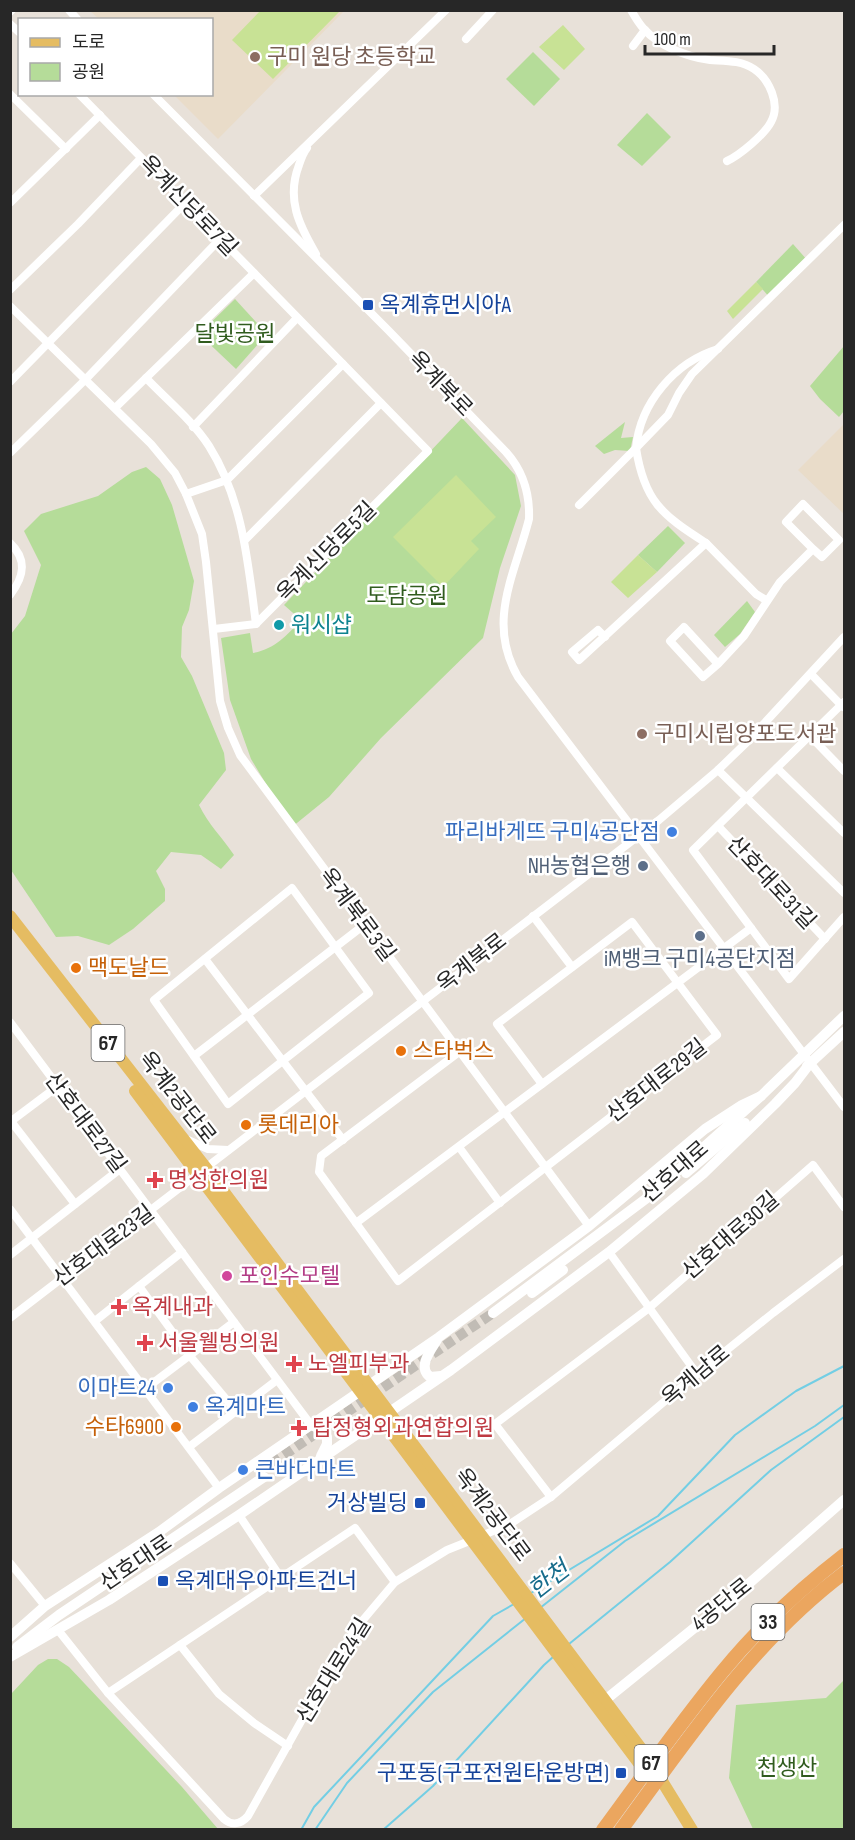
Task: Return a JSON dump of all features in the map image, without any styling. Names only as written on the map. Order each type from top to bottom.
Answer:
[{"type":"highway","name":"33","points":[[621,1830],[707,1702],[723,1670],[784,1606],[844,1555]]},
{"type":"highway","name":"33","points":[[603,1830],[707,1702],[800,1609],[844,1573]]},
{"type":"main road","name":"옥계2공단로","points":[[10,916],[179,1135],[202,1172]]},
{"type":"main road","name":"옥계2공단로","points":[[10,929],[202,1172],[385,1416],[600,1704],[661,1792],[683,1830]]},
{"type":"main road","name":"옥계2공단로","points":[[600,1704],[657,1770],[692,1830]]},
{"type":"street","points":[[254,196],[446,10]]},
{"type":"street","points":[[466,39],[493,10]]},
{"type":"street","points":[[631,10],[645,30],[666,46],[706,59],[739,62],[753,68],[763,76],[770,87],[774,104],[772,121],[742,153],[727,161]]},
{"type":"street","points":[[633,46],[645,30]]},
{"type":"street","points":[[10,94],[66,149]]},
{"type":"street","name":"옥계신당로7길","points":[[82,96],[428,451]]},
{"type":"street","name":"옥계북로","points":[[155,96],[506,452],[518,467],[528,496],[529,513],[504,607],[502,627],[506,651],[518,677],[639,835]]},
{"type":"street","points":[[10,203],[100,115]]},
{"type":"street","points":[[317,135],[304,152],[296,172],[292,194],[300,227],[322,264]]},
{"type":"street","points":[[10,290],[141,158]]},
{"type":"street","points":[[10,382],[186,203]]},
{"type":"street","points":[[579,505],[668,415],[692,374],[844,225]]},
{"type":"street","points":[[10,453],[85,380],[220,239]]},
{"type":"street","points":[[115,408],[254,273]]},
{"type":"street","points":[[10,306],[165,460],[186,494],[202,534],[214,629],[255,624],[245,540],[227,480],[209,446],[146,378]]},
{"type":"street","points":[[193,427],[297,318]]},
{"type":"street","points":[[720,348],[703,353],[689,361],[658,393],[643,417],[636,448],[644,480],[658,508],[706,543],[756,594],[766,600]]},
{"type":"street","points":[[186,494],[227,480],[342,364]]},
{"type":"street","points":[[10,366],[18,374]]},
{"type":"street","points":[[245,540],[381,403]]},
{"type":"street","name":"옥계신당로5길","points":[[255,624],[428,451]]},
{"type":"street","points":[[803,504],[839,540],[822,557],[813,549],[786,522],[803,504]]},
{"type":"street","points":[[10,543],[20,555],[23,566],[22,577],[10,595]]},
{"type":"street","points":[[605,638],[706,543]]},
{"type":"street","points":[[718,664],[684,627],[670,640],[703,677],[718,664],[744,636],[780,582],[813,549]]},
{"type":"street","name":"옥계북로3길","points":[[214,629],[217,681],[228,728],[240,755],[422,1002]]},
{"type":"street","name":"옥계북로","points":[[202,1172],[639,835],[718,770],[759,731],[844,637]]},
{"type":"street","points":[[718,826],[843,705],[811,674]]},
{"type":"street","points":[[810,736],[844,771]]},
{"type":"street","points":[[777,768],[844,833]]},
{"type":"street","points":[[718,770],[747,797]]},
{"type":"street","name":"산호대로31길","points":[[747,797],[844,893]]},
{"type":"street","name":"산호대로31길","points":[[825,939],[718,826],[693,850],[789,979],[825,939],[844,917]]},
{"type":"street","points":[[639,835],[844,1107]]},
{"type":"street","points":[[292,888],[369,993],[228,1104],[154,1000],[205,959],[292,888]]},
{"type":"street","points":[[533,916],[572,967]]},
{"type":"street","name":"산호대로29길","points":[[459,1052],[321,1156],[319,1172],[398,1281],[717,1035],[632,922],[497,1024],[542,1084]]},
{"type":"street","points":[[194,1056],[364,925]]},
{"type":"street","name":"산호대로31길","points":[[678,983],[751,928]]},
{"type":"street","points":[[205,959],[343,1140]]},
{"type":"street","points":[[356,1223],[678,983]]},
{"type":"street","points":[[422,1002],[589,1226]]},
{"type":"street","name":"산호대로","points":[[844,1016],[808,1059],[756,1113],[680,1178],[557,1275],[495,1315],[646,1198],[761,1096],[808,1059],[844,1032]]},
{"type":"street","name":"산호대로27길","points":[[10,1022],[311,1425]]},
{"type":"street","points":[[10,1655],[58,1630],[109,1599],[239,1515],[444,1375],[609,1252],[703,1174],[795,1083],[808,1059]]},
{"type":"street","points":[[58,1086],[11,1121],[75,1204]]},
{"type":"street","points":[[10,1637],[45,1606],[159,1532],[219,1488],[439,1337],[589,1226],[705,1129],[725,1115],[761,1096]]},
{"type":"street","points":[[179,1135],[208,1149],[229,1150]]},
{"type":"street","points":[[459,1146],[500,1203]]},
{"type":"street","name":"산호대로30길","points":[[551,1497],[495,1424],[649,1308],[813,1165],[844,1207]]},
{"type":"street","points":[[10,1255],[120,1169]]},
{"type":"street","name":"산호대로23길","points":[[10,1318],[202,1172]]},
{"type":"street","points":[[10,1209],[219,1488]]},
{"type":"street","points":[[95,1321],[182,1252]]},
{"type":"street","points":[[609,1252],[697,1374]]},
{"type":"street","name":"옥계남로","points":[[476,1538],[510,1524],[551,1497],[697,1374],[844,1259]]},
{"type":"street","points":[[139,1286],[190,1356],[236,1411]]},
{"type":"street","points":[[146,1389],[234,1322]]},
{"type":"street","points":[[439,1337],[424,1369],[430,1377],[444,1375]]},
{"type":"street","points":[[189,1448],[277,1380]]},
{"type":"street","points":[[311,1425],[320,1429],[327,1437],[325,1449],[317,1460]]},
{"type":"street","name":"산호대로","points":[[10,1644],[57,1608],[262,1475],[36,1631],[10,1655]]},
{"type":"street","name":"4공단로","points":[[600,1704],[745,1587],[844,1500]]},
{"type":"street","points":[[239,1515],[281,1578]]},
{"type":"street","points":[[108,1693],[355,1528],[395,1582]]},
{"type":"street","name":"산호대로24길","points":[[58,1630],[108,1693],[228,1822],[241,1822],[248,1816],[341,1650],[363,1620],[395,1582],[447,1550],[476,1538]]},
{"type":"street","points":[[10,1563],[45,1606]]},
{"type":"street","name":"산호대로24길","points":[[180,1645],[219,1694],[288,1746]]},
{"type":"shaded area","name":"구미 원당 초등학교","points":[[90,11],[344,11],[218,139],[175,96],[213,96],[213,18],[98,18]]},
{"type":"shaded area","points":[[844,424],[844,514],[798,470]]},
{"type":"green space","points":[[260,11],[340,11],[273,79],[232,40]]},
{"type":"green space","points":[[563,25],[585,49],[564,70],[539,47]]},
{"type":"green space","points":[[533,52],[560,79],[534,106],[506,79]]},
{"type":"green space","points":[[647,113],[671,137],[642,166],[617,145]]},
{"type":"green space","points":[[793,244],[808,261],[770,298],[756,282]]},
{"type":"green space","points":[[756,282],[763,289],[733,319],[727,311]]},
{"type":"green space","name":"달빛공원","points":[[235,299],[267,334],[236,369],[199,334]]},
{"type":"green space","points":[[844,346],[844,411],[839,417],[810,386]]},
{"type":"green space","name":"도담공원","points":[[462,418],[515,475],[521,506],[500,568],[483,638],[381,738],[329,797],[292,827],[251,759],[230,700],[221,638],[250,633],[253,653],[274,645],[285,636],[301,620],[284,605]]},
{"type":"green space","points":[[625,422],[621,438],[633,437],[630,451],[615,450],[604,454],[595,446]]},
{"type":"green space","points":[[146,467],[160,479],[172,505],[194,581],[189,610],[182,627],[181,657],[192,676],[224,753],[226,770],[199,805],[234,855],[221,869],[201,855],[171,852],[156,871],[165,889],[165,901],[133,929],[109,945],[78,936],[56,937],[11,870],[11,634],[25,616],[41,565],[24,531],[41,514],[98,496],[132,472]]},
{"type":"green space","points":[[456,475],[496,517],[471,541],[479,549],[443,587],[393,537]]},
{"type":"green space","points":[[668,526],[685,543],[657,572],[638,555]]},
{"type":"green space","points":[[638,555],[657,572],[628,598],[611,582]]},
{"type":"green space","points":[[747,601],[755,612],[740,634],[725,647],[714,635]]},
{"type":"green space","points":[[48,1659],[57,1659],[69,1667],[182,1787],[218,1829],[11,1829],[11,1694],[38,1665]]},
{"type":"green space","name":"천생산","points":[[844,1680],[844,1829],[753,1829],[729,1778],[736,1705],[826,1698]]},
{"type":"waterway","points":[[531,1593],[658,1516],[735,1435],[796,1391],[844,1366]]},
{"type":"waterway","name":"한천","points":[[540,1608],[625,1541],[815,1426],[844,1405]]},
{"type":"waterway","points":[[569,1644],[670,1562],[771,1470],[844,1417]]},
{"type":"waterway","points":[[301,1830],[314,1807],[493,1616],[514,1604]]},
{"type":"waterway","name":"한천","points":[[315,1830],[347,1783],[433,1692],[526,1618]]},
{"type":"waterway","points":[[383,1830],[433,1786],[553,1657]]},
{"type":"tunnel","points":[[259,1472],[493,1313]]},
{"type":"place","name":"구미 원당 초등학교","points":[[255,57]]},
{"type":"place","name":"옥계휴먼시아A","points":[[368,305]]},
{"type":"place","name":"워시샵","points":[[279,625]]},
{"type":"place","name":"구미시립양포도서관","points":[[642,734]]},
{"type":"place","name":"파리바게뜨 구미4공단점","points":[[672,832]]},
{"type":"place","name":"NH농협은행","points":[[643,866]]},
{"type":"place","name":"iM뱅크 구미4공단지점","points":[[700,936]]},
{"type":"place","name":"맥도날드","points":[[76,968]]},
{"type":"place","name":"스타벅스","points":[[401,1051]]},
{"type":"place","name":"롯데리아","points":[[246,1125]]},
{"type":"place","name":"명성한의원","points":[[155,1180]]},
{"type":"place","name":"포인수모텔","points":[[227,1276]]},
{"type":"place","name":"옥계내과","points":[[119,1307]]},
{"type":"place","name":"서울웰빙의원","points":[[145,1343]]},
{"type":"place","name":"노엘피부과","points":[[294,1364]]},
{"type":"place","name":"이마트24","points":[[168,1388]]},
{"type":"place","name":"옥계마트","points":[[193,1407]]},
{"type":"place","name":"수타6900","points":[[176,1427]]},
{"type":"place","name":"탑정형외과연합의원","points":[[299,1428]]},
{"type":"place","name":"큰바다마트","points":[[243,1470]]},
{"type":"place","name":"거상빌딩","points":[[420,1503]]},
{"type":"place","name":"옥계대우아파트건너","points":[[163,1581]]},
{"type":"place","name":"구포동(구포전원타운방면)","points":[[621,1773]]}]
